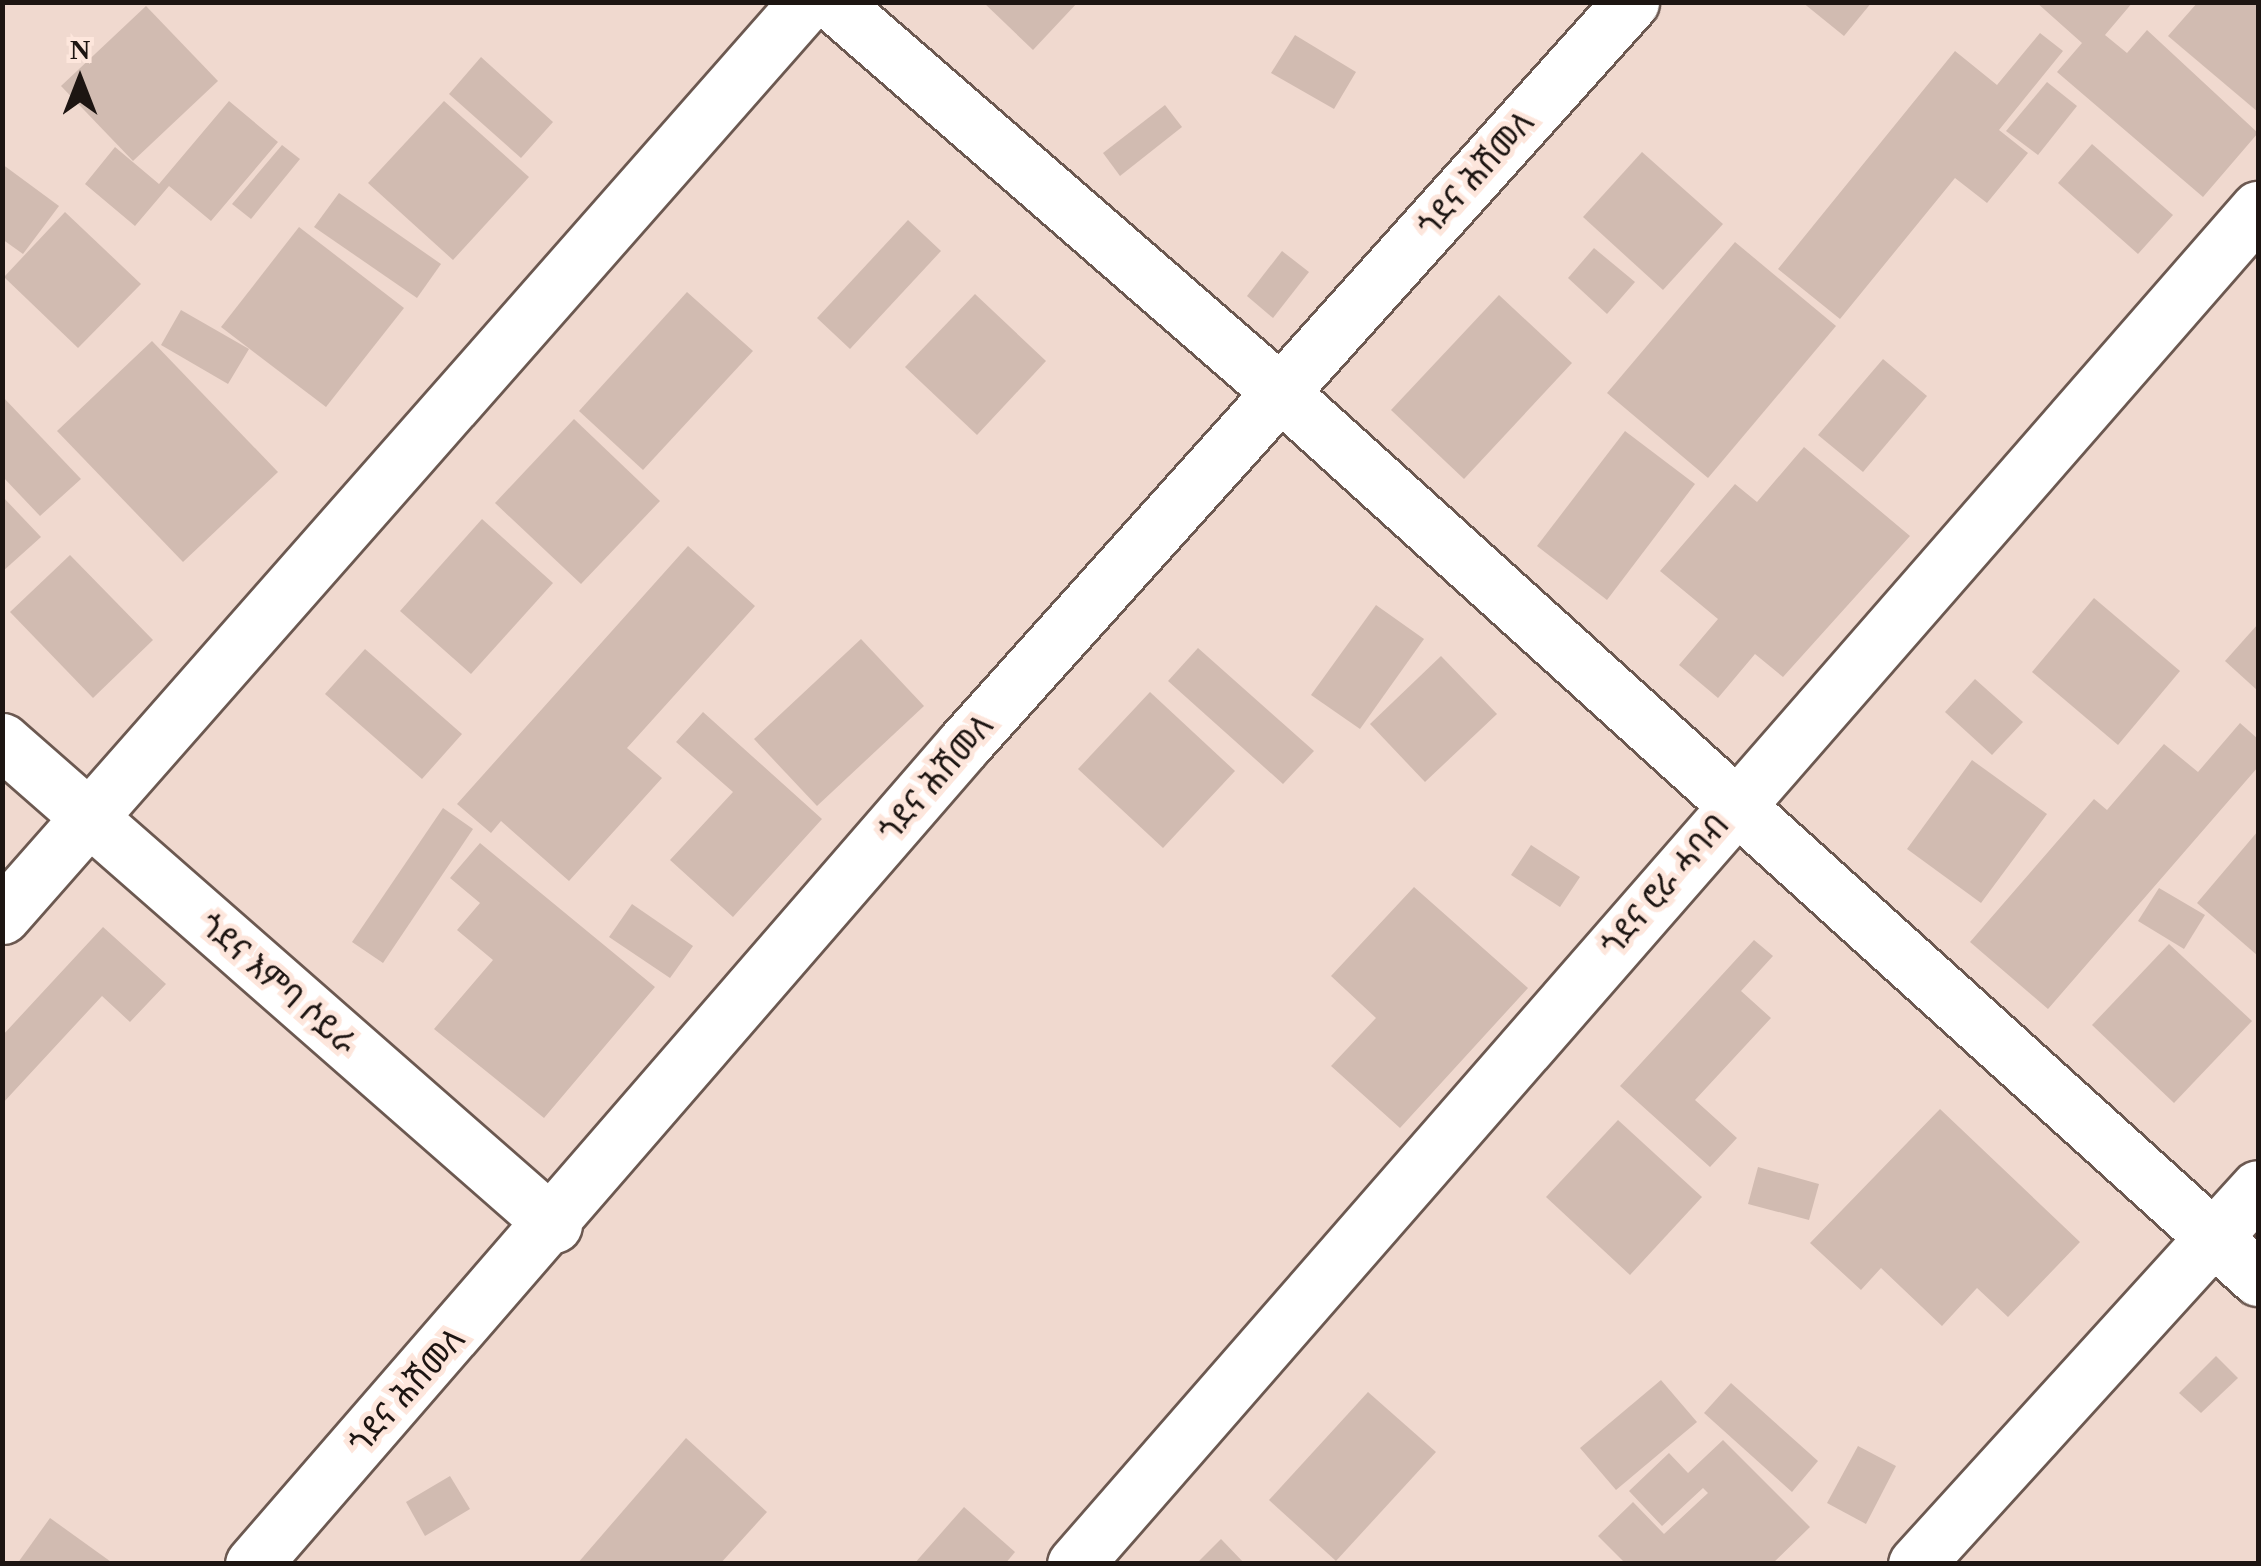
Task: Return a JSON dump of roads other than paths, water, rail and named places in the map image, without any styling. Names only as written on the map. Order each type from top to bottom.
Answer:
[{"type":"street","points":[[2,916],[91,821],[807,2]]},
{"type":"street","points":[[832,2],[1280,392],[2258,1278]]},
{"type":"street","name":"ጎደና ሕሽመለ","points":[[253,1564],[554,1224],[964,744],[1631,2]]},
{"type":"street","name":"ጎደና ሮራ ሓባብ","points":[[1076,1564],[1733,806],[2258,210]]},
{"type":"street","name":"ጎደና እምባ ሶይራ","points":[[2,741],[554,1224]]},
{"type":"street","points":[[1916,1564],[2258,1188]]}]
